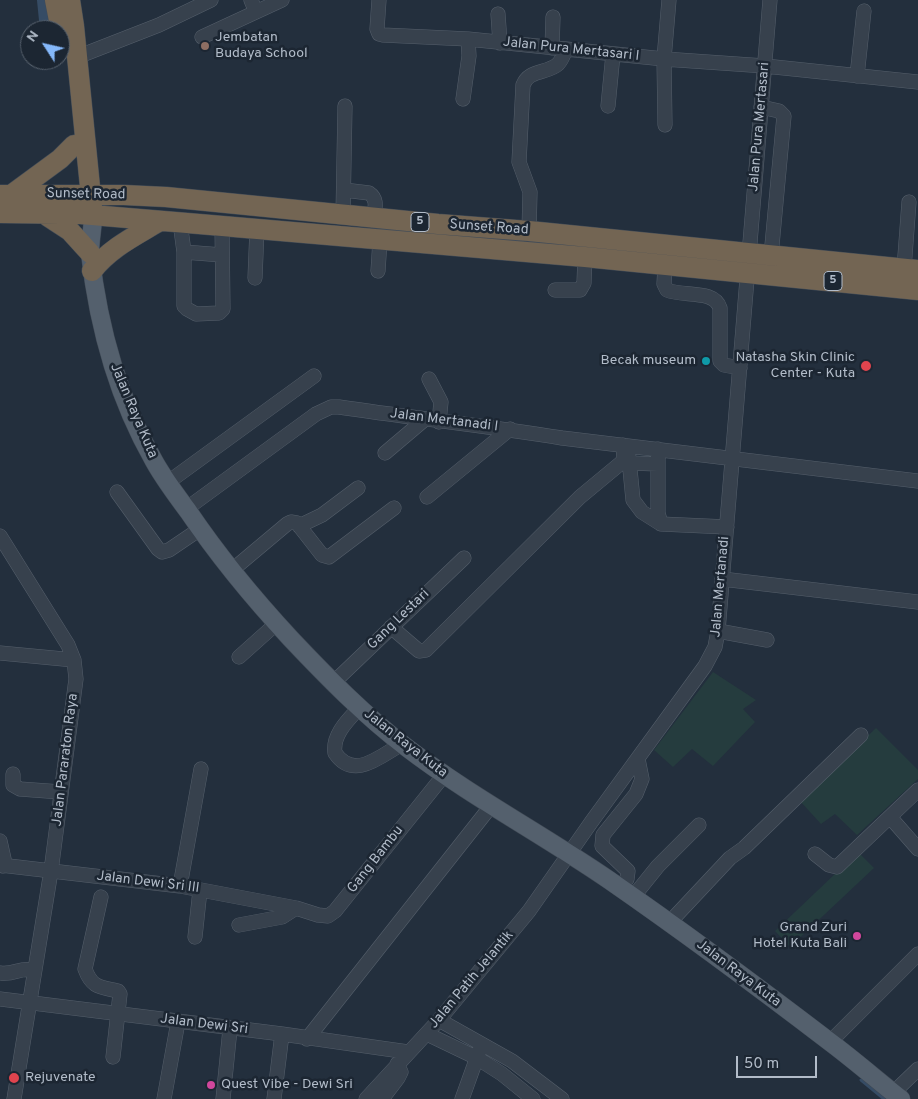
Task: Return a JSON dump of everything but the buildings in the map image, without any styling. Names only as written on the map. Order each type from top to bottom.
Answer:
[{"type":"highway","points":[[55,0],[63,43],[74,145],[84,194]]},
{"type":"highway","points":[[70,0],[77,57],[86,215]]},
{"type":"highway","points":[[6,195],[60,158],[74,145]]},
{"type":"highway","name":"Sunset Road","points":[[6,195],[84,194],[166,197],[374,218],[530,231],[911,270]]},
{"type":"highway","name":"Sunset Road","points":[[0,213],[86,215],[180,222],[585,257],[918,290]]},
{"type":"highway","points":[[44,214],[70,231],[91,256],[105,256],[160,221]]},
{"type":"highway","points":[[448,245],[449,225]]},
{"type":"main road","name":"Jalan Raya Kuta","points":[[86,215],[82,229],[91,256],[101,319],[118,380],[143,440],[186,510],[231,571],[277,623],[333,683],[359,708],[402,744],[444,775],[569,854],[670,924],[830,1042],[897,1096]]},
{"type":"street","points":[[77,57],[159,25],[211,0]]},
{"type":"street","points":[[202,37],[254,6],[282,0]]},
{"type":"street","name":"Jalan Pura Mertasari I","points":[[379,0],[377,32],[383,35],[468,40],[664,59],[765,66],[918,82]]},
{"type":"street","points":[[665,125],[664,59],[670,0]]},
{"type":"street","name":"Jalan Pura Mertasari","points":[[748,273],[770,0]]},
{"type":"street","points":[[857,76],[864,11]]},
{"type":"street","points":[[498,14],[500,43]]},
{"type":"street","points":[[530,231],[530,192],[520,162],[523,85],[525,79],[530,75],[558,64],[559,48],[554,17]]},
{"type":"street","points":[[463,100],[469,56],[468,40]]},
{"type":"street","points":[[608,106],[613,54]]},
{"type":"street","points":[[343,215],[345,106]]},
{"type":"street","points":[[761,107],[779,112],[784,116],[771,256]]},
{"type":"street","points":[[344,190],[372,194],[376,202],[374,218]]},
{"type":"street","points":[[909,202],[913,231],[911,270]]},
{"type":"street","points":[[180,222],[184,252],[183,302],[187,309],[196,314],[219,313],[222,311],[222,226]]},
{"type":"street","points":[[255,278],[257,229]]},
{"type":"street","points":[[378,271],[380,240]]},
{"type":"street","points":[[184,252],[222,255]]},
{"type":"street","points":[[555,290],[580,290],[584,283],[585,257]]},
{"type":"street","points":[[665,265],[664,284],[667,290],[710,297],[719,303],[720,361],[724,365],[740,368]]},
{"type":"street","name":"Jalan Mertanadi","points":[[569,854],[712,656],[718,631],[748,273]]},
{"type":"street","points":[[168,483],[314,376]]},
{"type":"street","points":[[430,379],[441,402],[439,422]]},
{"type":"street","name":"Jalan Mertanadi I","points":[[186,510],[323,410],[339,407],[424,420],[510,429],[562,438],[732,460],[918,480]]},
{"type":"street","points":[[385,453],[424,420]]},
{"type":"street","points":[[427,497],[510,429]]},
{"type":"street","points":[[626,446],[633,500],[642,512],[661,524],[727,527]]},
{"type":"street","points":[[391,627],[420,651],[426,650],[580,497],[621,463],[624,459],[626,446]]},
{"type":"street","points":[[658,449],[658,513],[661,524]]},
{"type":"street","points":[[629,463],[658,464]]},
{"type":"street","points":[[299,526],[322,515],[358,488]]},
{"type":"street","points":[[117,492],[162,552],[169,550],[200,529]]},
{"type":"street","points":[[231,571],[280,528],[291,522],[299,526],[322,555],[329,557],[394,508]]},
{"type":"street","name":"Jalan Pararaton Raya","points":[[0,536],[68,645],[74,660],[76,679],[51,871],[14,1099]]},
{"type":"street","name":"Gang Lestari","points":[[333,683],[464,558]]},
{"type":"street","points":[[722,579],[918,602]]},
{"type":"street","points":[[239,657],[277,623]]},
{"type":"street","points":[[718,631],[767,640]]},
{"type":"street","points":[[0,653],[74,660]]},
{"type":"street","points":[[359,708],[345,724],[335,741],[336,753],[345,764],[362,766],[402,744]]},
{"type":"street","points":[[670,924],[730,858],[744,848],[861,735]]},
{"type":"street","points":[[626,893],[628,871],[602,846],[603,834],[636,794],[642,779],[638,759]]},
{"type":"street","points":[[180,886],[201,769]]},
{"type":"street","points":[[12,774],[14,785],[20,789],[61,792]]},
{"type":"street","name":"Gang Bambu","points":[[296,908],[318,916],[328,916],[335,911],[444,775]]},
{"type":"street","points":[[815,854],[829,865],[837,867],[918,790]]},
{"type":"street","points":[[307,1039],[491,806]]},
{"type":"street","points":[[890,817],[918,849]]},
{"type":"street","points":[[626,893],[658,866],[699,825]]},
{"type":"street","points":[[0,841],[4,858],[2,866]]},
{"type":"street","name":"Jalan Patih Jelantik","points":[[366,1099],[408,1052],[427,1034],[530,911],[569,854]]},
{"type":"street","name":"Jalan Dewi Sri III","points":[[2,866],[180,886],[296,908]]},
{"type":"street","points":[[195,937],[200,890]]},
{"type":"street","points":[[101,897],[85,969],[89,980],[97,986],[119,992],[113,1057]]},
{"type":"street","points":[[239,926],[282,917],[296,908]]},
{"type":"street","points":[[830,1042],[918,954]]},
{"type":"street","points":[[0,973],[10,974],[22,968],[34,970]]},
{"type":"street","name":"Jalan Dewi Sri","points":[[0,999],[282,1034],[408,1052]]},
{"type":"street","points":[[439,1020],[512,1061],[562,1099]]},
{"type":"street","points":[[164,1099],[178,1022]]},
{"type":"street","points":[[223,1099],[230,1029]]},
{"type":"street","points":[[274,1099],[282,1034]]},
{"type":"street","points":[[427,1034],[477,1058],[502,1074],[533,1099]]},
{"type":"street","points":[[462,1099],[482,1044]]},
{"type":"street","points":[[382,1099],[401,1072],[396,1065],[395,1055],[390,1050]]},
{"type":"street","points":[[897,1096],[918,1068]]},
{"type":"green space","points":[[713,672],[756,700],[743,709],[755,722],[713,766],[692,749],[673,767],[654,750]]},
{"type":"green space","points":[[876,728],[918,770],[918,779],[857,835],[835,814],[821,824],[800,801]]},
{"type":"green space","points":[[858,852],[874,868],[790,947],[775,931]]},
{"type":"waterway","points":[[47,0],[49,20]]},
{"type":"waterway","points":[[861,1080],[884,1099]]},
{"type":"place","name":"Jembatan Budaya School","points":[[205,46]]},
{"type":"place","name":"Becak museum","points":[[706,361]]},
{"type":"place","name":"Natasha Skin Clinic Center - Kuta","points":[[866,366]]},
{"type":"place","name":"Grand Zuri Hotel Kuta Bali","points":[[857,936]]},
{"type":"place","name":"Rejuvenate","points":[[14,1078]]},
{"type":"place","name":"Quest Vibe - Dewi Sri","points":[[211,1085]]}]
